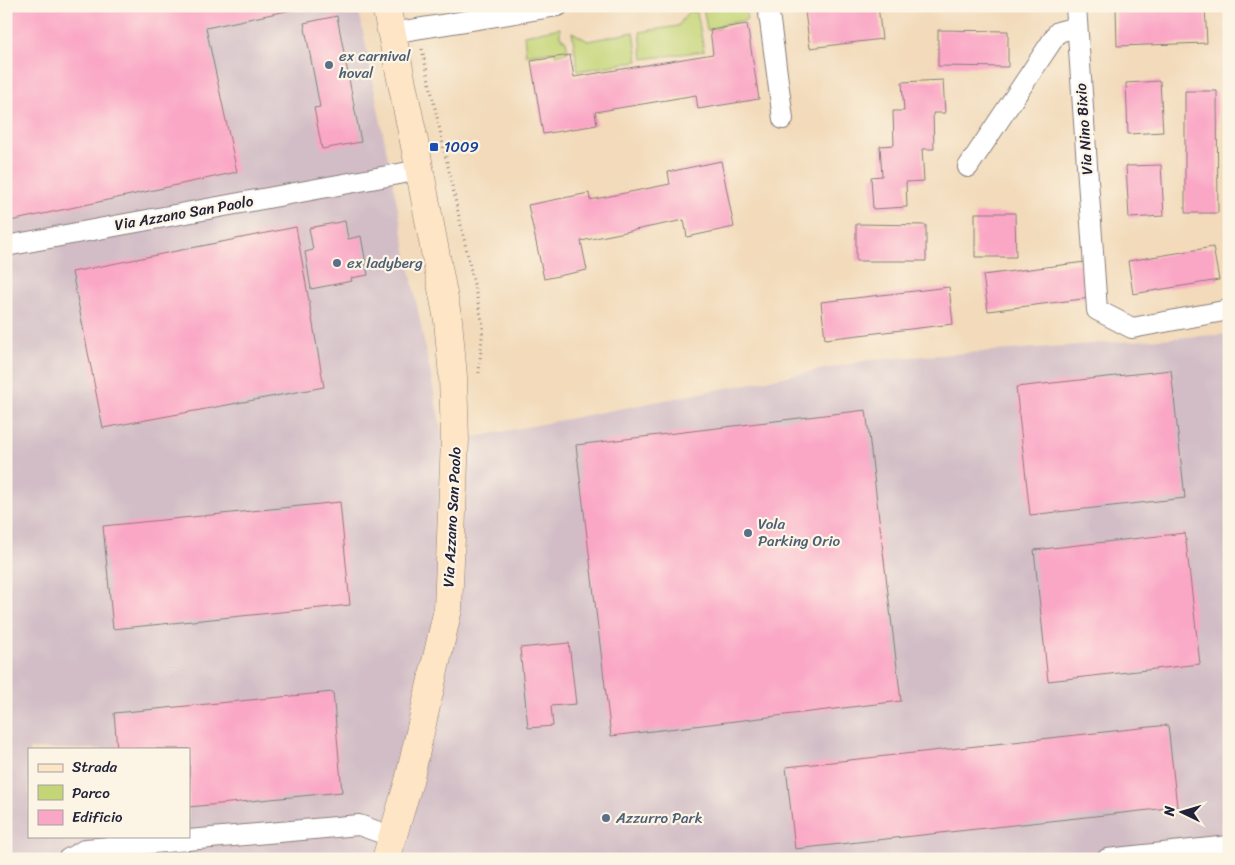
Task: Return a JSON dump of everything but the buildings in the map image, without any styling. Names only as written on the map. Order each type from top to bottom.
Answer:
[{"type":"street","name":"Via Azzano San Paolo","points":[[386,6],[420,170],[448,320],[453,377],[455,450],[448,609],[409,781],[390,848]]},
{"type":"street","points":[[391,33],[558,6]]},
{"type":"street","points":[[768,6],[783,119]]},
{"type":"street","name":"Via Nino Bixio","points":[[1076,6],[1090,232],[1097,310],[1132,328],[1229,310]]},
{"type":"street","points":[[968,168],[1058,32],[1076,27]]},
{"type":"street","name":"Via Azzano San Paolo","points":[[6,246],[420,170]]},
{"type":"street","points":[[68,859],[86,849],[359,825],[390,848]]},
{"type":"street","points":[[1107,859],[1229,846]]},
{"type":"shaded area","points":[[6,6],[358,6],[444,443],[870,360],[1229,334],[1229,859],[6,859]]},
{"type":"green space","points":[[703,6],[745,6],[747,20],[720,25],[720,28],[707,30]]},
{"type":"green space","points":[[692,7],[692,12],[697,12],[704,51],[643,59],[640,32],[678,26]]},
{"type":"green space","points":[[560,28],[560,36],[566,41],[568,52],[556,55],[555,51],[526,55],[524,35]]},
{"type":"green space","points":[[572,32],[588,41],[634,32],[638,61],[578,71]]},
{"type":"place","name":"ex carnival hoval","points":[[329,65]]},
{"type":"place","name":"1009","points":[[434,147]]},
{"type":"place","name":"ex ladyberg","points":[[337,263]]},
{"type":"place","name":"Vola Parking Orio","points":[[748,533]]},
{"type":"place","name":"Azzurro Park","points":[[606,818]]}]
